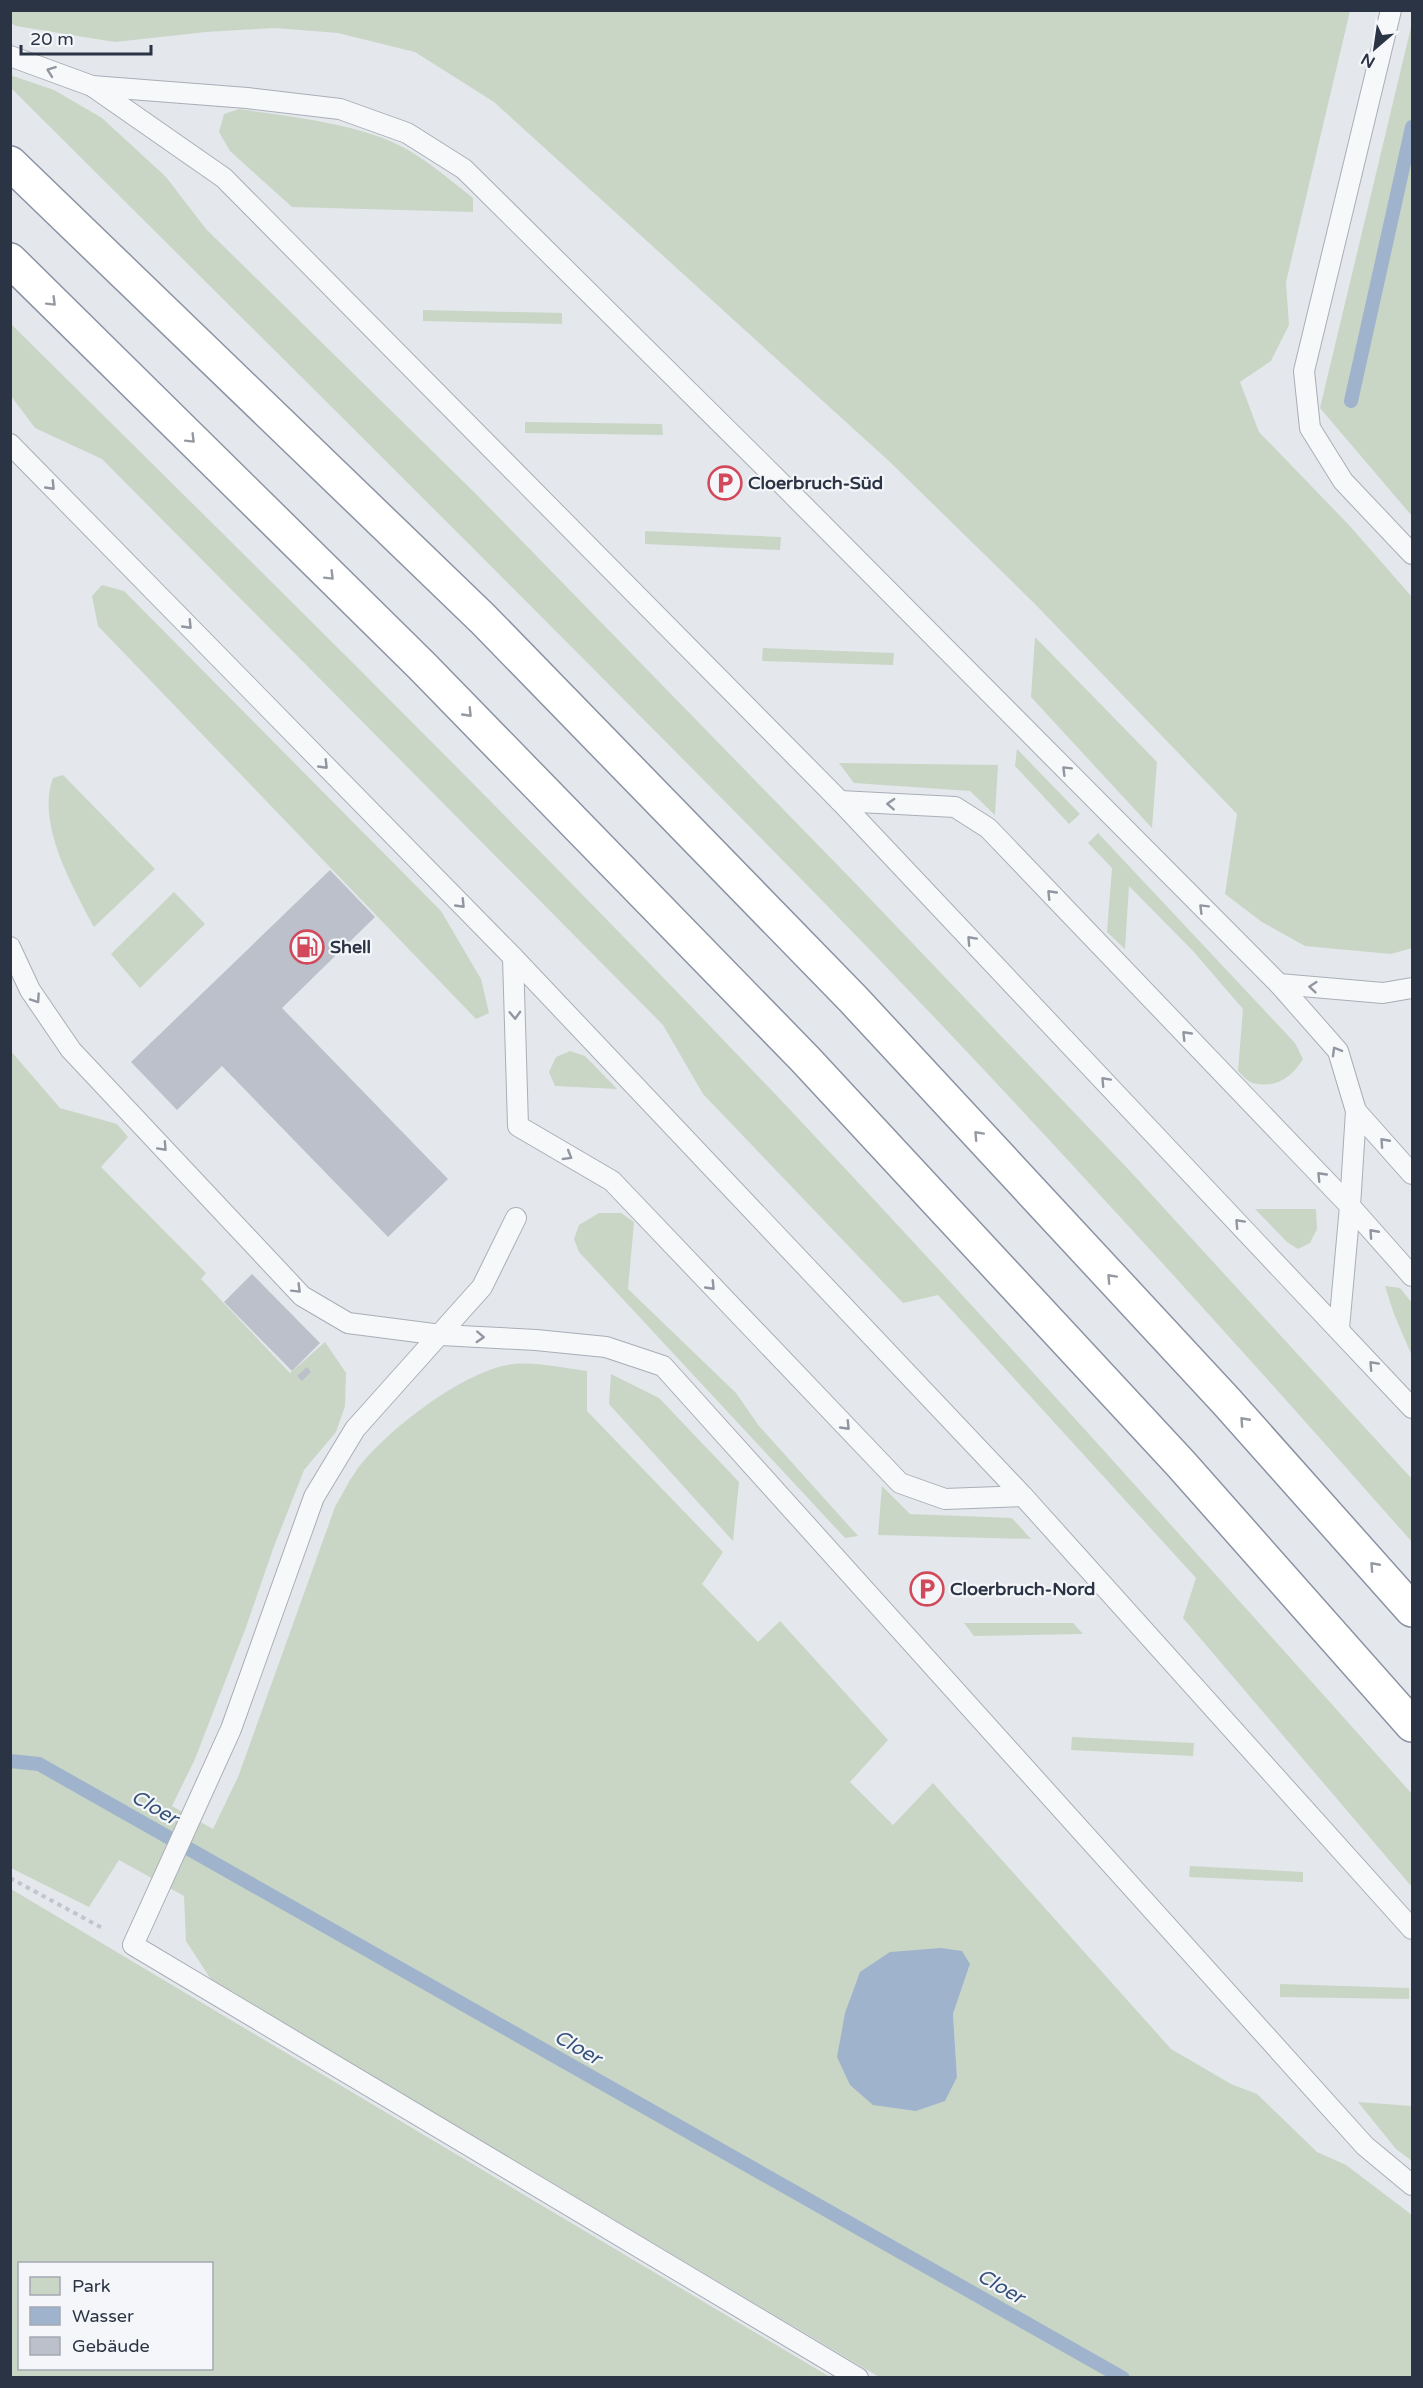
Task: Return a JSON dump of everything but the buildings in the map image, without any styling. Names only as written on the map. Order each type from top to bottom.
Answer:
[{"type":"highway","points":[[10,163],[483,619],[844,991],[1226,1401],[1413,1610]]},
{"type":"highway","points":[[10,260],[422,666],[805,1059],[1181,1464],[1413,1725]]},
{"type":"lane","points":[[1391,10],[1304,371],[1310,428],[1343,482],[1413,554]]},
{"type":"lane","points":[[10,56],[92,86],[224,178],[840,801],[1413,1408]]},
{"type":"lane","points":[[92,86],[247,98],[340,110],[407,133],[464,169],[798,500],[1279,984],[1338,1051],[1356,1111],[1339,1328]]},
{"type":"lane","points":[[10,444],[513,957],[1023,1496],[1413,1929]]},
{"type":"lane","points":[[840,801],[955,807],[988,828],[1350,1206],[1413,1276]]},
{"type":"lane","points":[[10,947],[30,990],[71,1050],[302,1296],[348,1323],[441,1335],[536,1340],[606,1347],[663,1366],[1365,2146],[1413,2185]]},
{"type":"lane","points":[[513,957],[518,1126],[612,1181],[900,1483],[945,1499],[1023,1496]]},
{"type":"lane","points":[[1279,984],[1383,993],[1413,988]]},
{"type":"lane","points":[[1356,1111],[1413,1174]]},
{"type":"lane","points":[[516,1218],[482,1287],[355,1429],[314,1497],[231,1730],[133,1945],[858,2378]]},
{"type":"path","points":[[10,1878],[133,1945]]},
{"type":"green space","points":[[11,10],[1350,11],[1286,282],[1289,325],[1271,361],[1240,382],[1259,432],[1348,524],[1412,597],[1412,948],[1391,954],[1305,946],[1262,922],[1225,894],[1237,814],[1034,603],[890,462],[494,102],[415,52],[338,33],[275,28],[206,32],[115,42],[16,26],[11,23]]},
{"type":"green space","points":[[1412,23],[1412,516],[1320,408]]},
{"type":"green space","points":[[10,75],[54,90],[102,118],[166,177],[206,229],[477,495],[856,884],[1129,1170],[1412,1479],[1412,1542],[1114,1210],[885,965],[410,485],[11,88]]},
{"type":"green space","points":[[239,109],[328,123],[363,131],[393,142],[429,164],[473,198],[473,212],[292,207],[230,151],[219,132],[224,114]]},
{"type":"green space","points":[[423,310],[562,313],[562,324],[423,321]]},
{"type":"green space","points":[[11,324],[406,716],[698,1014],[950,1282],[1259,1623],[1412,1794],[1412,1887],[1183,1618],[1196,1578],[938,1295],[903,1303],[703,1094],[663,1025],[102,459],[35,428],[11,396]]},
{"type":"green space","points":[[525,422],[662,424],[663,435],[525,433]]},
{"type":"green space","points":[[645,531],[781,537],[780,550],[645,544]]},
{"type":"green space","points":[[102,585],[124,591],[441,911],[481,979],[489,1013],[476,1019],[98,626],[92,596]]},
{"type":"green space","points":[[1035,637],[1157,762],[1152,828],[1031,697]]},
{"type":"green space","points":[[763,648],[894,653],[893,665],[762,661]]},
{"type":"green space","points":[[1017,749],[1080,814],[1069,824],[1015,766]]},
{"type":"green space","points":[[839,763],[998,765],[995,815],[970,791],[854,783]]},
{"type":"green space","points":[[63,775],[155,869],[94,927],[67,874],[53,835],[49,815],[49,796],[53,778]]},
{"type":"green space","points":[[1098,833],[1295,1043],[1303,1059],[1288,1076],[1276,1083],[1261,1084],[1249,1081],[1238,1071],[1243,1009],[1193,951],[1129,886],[1125,949],[1107,932],[1112,868],[1088,843]]},
{"type":"green space","points":[[174,892],[205,924],[140,988],[111,954]]},
{"type":"green space","points":[[10,1050],[60,1108],[117,1124],[128,1137],[101,1167],[206,1273],[201,1279],[290,1373],[325,1342],[346,1373],[345,1406],[336,1432],[304,1470],[195,1759],[172,1806],[213,1829],[238,1777],[335,1507],[353,1475],[369,1455],[405,1421],[427,1405],[473,1377],[494,1368],[514,1364],[532,1364],[587,1371],[587,1411],[723,1552],[702,1584],[758,1642],[780,1621],[888,1740],[850,1782],[893,1825],[933,1783],[1171,2049],[1231,2084],[1257,2094],[1317,2152],[1346,2165],[1412,2215],[1412,2377],[879,2377],[212,1981],[186,1941],[184,1896],[119,1860],[89,1907],[11,1868]],"holes":[[[970,1964],[953,2014],[957,2077],[873,2105]]]},
{"type":"green space","points":[[570,1051],[585,1056],[617,1089],[555,1086],[549,1072],[556,1057]]},
{"type":"green space","points":[[1255,1209],[1316,1209],[1317,1229],[1310,1243],[1298,1249],[1287,1242]]},
{"type":"green space","points":[[599,1213],[621,1213],[634,1222],[628,1289],[736,1393],[759,1426],[858,1536],[845,1538],[579,1252],[574,1239],[579,1225]]},
{"type":"green space","points":[[1385,1286],[1400,1288],[1412,1303],[1412,1356],[1394,1314]]},
{"type":"green space","points":[[611,1374],[659,1398],[739,1482],[733,1541],[609,1404]]},
{"type":"green space","points":[[882,1486],[910,1514],[1012,1518],[1031,1539],[878,1535]]},
{"type":"green space","points":[[964,1623],[1073,1623],[1083,1634],[974,1636]]},
{"type":"green space","points":[[1072,1737],[1194,1743],[1193,1756],[1071,1750]]},
{"type":"green space","points":[[1190,1866],[1303,1872],[1303,1882],[1189,1877]]},
{"type":"green space","points":[[11,1889],[830,2377],[11,2377]]},
{"type":"green space","points":[[1280,1984],[1409,1988],[1409,1999],[1280,1997]]},
{"type":"green space","points":[[1358,2102],[1412,2106],[1412,2161],[1396,2149]]},
{"type":"water","points":[[941,1948],[962,1951],[970,1964],[953,2014],[957,2077],[945,2101],[916,2111],[873,2105],[850,2085],[837,2057],[845,2013],[860,1972],[890,1952]]},
{"type":"waterway","points":[[1351,401],[1412,127]]},
{"type":"waterway","name":"Cloer","points":[[10,1761],[39,1764],[1123,2378]]},
{"type":"place","name":"Cloerbruch-Süd","points":[[725,483]]},
{"type":"place","name":"Shell","points":[[307,947]]},
{"type":"place","name":"Cloerbruch-Nord","points":[[927,1589]]}]
